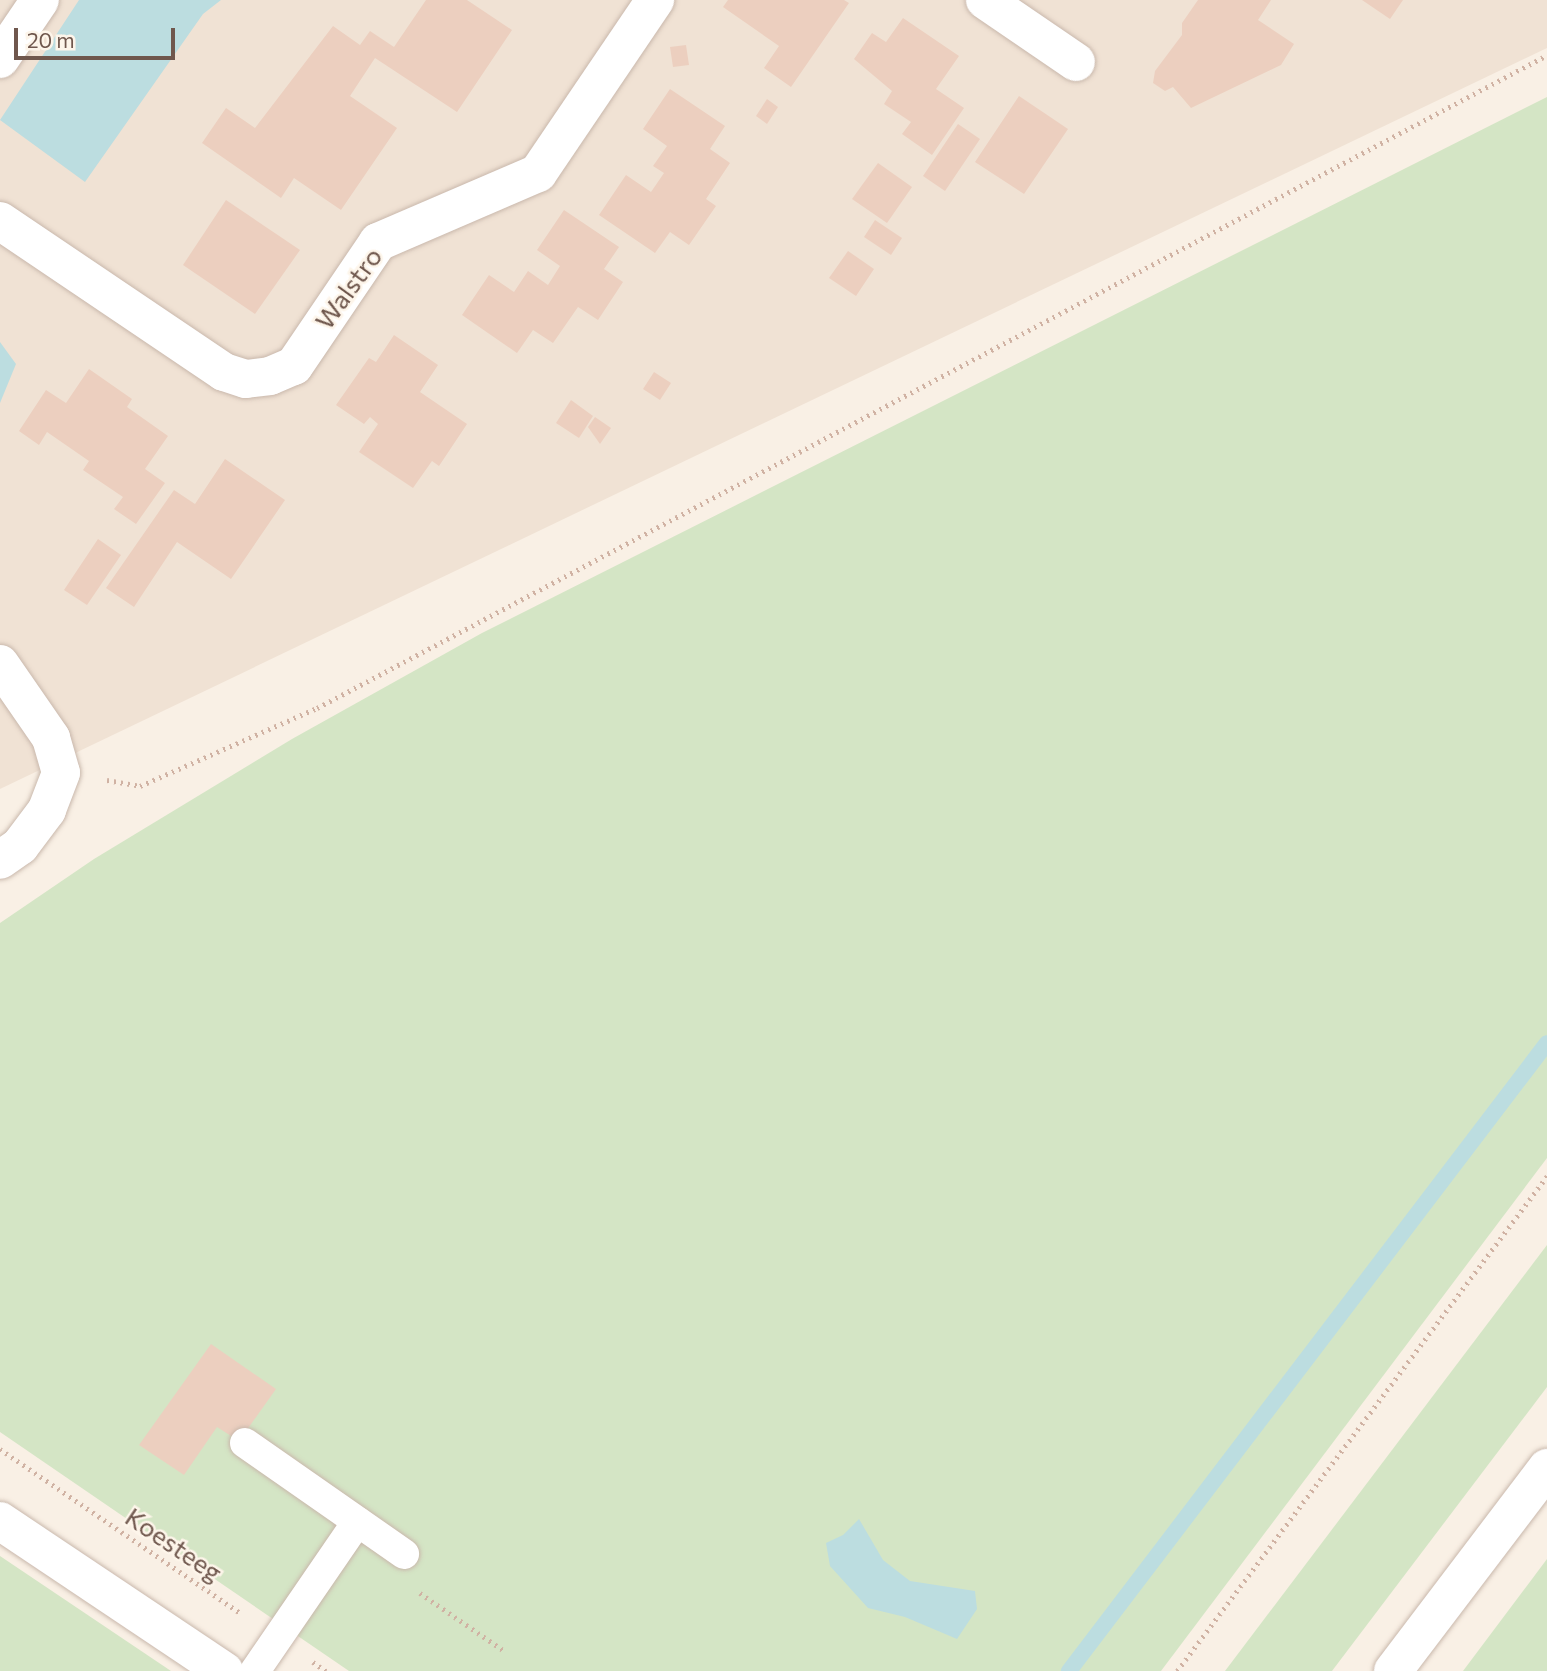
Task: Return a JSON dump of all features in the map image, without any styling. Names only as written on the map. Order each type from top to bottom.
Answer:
[{"type":"street","points":[[0,59],[40,0]]},
{"type":"street","name":"Walstro","points":[[0,221],[224,372],[246,379],[270,376],[294,366],[378,242],[538,173],[655,0]]},
{"type":"street","points":[[985,0],[1076,62]]},
{"type":"street","points":[[0,664],[51,738],[61,773],[47,810],[20,846],[0,860]]},
{"type":"street","points":[[1393,1671],[1547,1468]]},
{"type":"street","points":[[0,1521],[223,1671]]},
{"type":"lane","points":[[245,1443],[404,1554]]},
{"type":"lane","points":[[255,1671],[358,1522]]},
{"type":"path","points":[[61,773],[141,786],[317,708],[1547,55]]},
{"type":"path","points":[[1177,1671],[1547,1176]]},
{"type":"path","name":"Koesteeg","points":[[0,1449],[327,1671]]},
{"type":"path","points":[[404,1554],[390,1572],[503,1650]]},
{"type":"shaded area","points":[[0,0],[1547,0],[1547,48],[0,789]]},
{"type":"green space","points":[[1547,97],[1547,1158],[1161,1671],[349,1671],[0,1432],[0,923],[94,859],[292,739],[482,633]]},
{"type":"green space","points":[[1547,1245],[1547,1387],[1332,1671],[1225,1671]]},
{"type":"green space","points":[[0,1556],[171,1671],[0,1671]]},
{"type":"green space","points":[[1547,1559],[1547,1671],[1463,1671]]},
{"type":"water","points":[[79,0],[221,0],[203,14],[85,182],[0,120]]},
{"type":"water","points":[[0,342],[16,364],[0,403]]},
{"type":"water","points":[[859,1519],[883,1560],[910,1581],[975,1591],[977,1609],[957,1639],[905,1617],[868,1608],[830,1566],[826,1543],[843,1535]]},
{"type":"building","points":[[426,0],[467,0],[512,30],[457,112],[375,58],[350,96],[397,128],[341,210],[294,178],[281,198],[202,143],[226,108],[255,128],[333,26],[360,45],[370,31],[394,47]]},
{"type":"building","points":[[728,0],[844,0],[849,3],[791,87],[764,68],[779,46],[723,7]]},
{"type":"building","points":[[1198,0],[1271,0],[1258,20],[1294,44],[1281,65],[1191,108],[1173,87],[1165,91],[1153,83],[1155,71],[1182,35],[1182,23]]},
{"type":"building","points":[[1362,0],[1403,0],[1390,19]]},
{"type":"building","points":[[903,18],[959,56],[936,89],[964,108],[932,155],[902,134],[911,122],[884,104],[892,91],[854,59],[872,33],[886,42]]},
{"type":"building","points":[[686,45],[689,65],[673,67],[670,47]]},
{"type":"building","points":[[670,89],[725,126],[710,149],[730,163],[706,199],[716,206],[689,245],[670,232],[655,253],[599,215],[626,175],[651,192],[664,173],[653,166],[667,146],[643,129]]},
{"type":"building","points":[[1019,96],[1068,129],[1024,194],[975,162]]},
{"type":"building","points":[[767,99],[778,107],[767,124],[756,116]]},
{"type":"building","points":[[958,124],[980,139],[945,191],[923,176]]},
{"type":"building","points":[[878,163],[912,187],[887,223],[852,199]]},
{"type":"building","points":[[226,200],[300,250],[255,314],[183,265]]},
{"type":"building","points":[[564,210],[619,247],[604,269],[623,282],[598,320],[578,307],[553,343],[533,330],[517,353],[462,315],[489,275],[514,292],[528,271],[548,285],[560,266],[537,250]]},
{"type":"building","points":[[875,220],[902,238],[891,255],[864,237]]},
{"type":"building","points":[[848,251],[874,269],[856,296],[829,278]]},
{"type":"building","points":[[394,335],[438,365],[420,392],[467,424],[439,466],[432,461],[413,488],[359,452],[378,424],[370,417],[364,424],[336,405],[369,358],[376,362]]},
{"type":"building","points":[[89,369],[132,399],[127,407],[168,436],[145,469],[165,483],[136,524],[114,509],[123,497],[83,470],[89,461],[47,432],[39,445],[19,431],[46,390],[66,403]]},
{"type":"building","points":[[654,372],[671,383],[660,400],[643,389]]},
{"type":"building","points":[[571,400],[593,416],[579,438],[556,423]]},
{"type":"building","points":[[595,417],[611,428],[600,444],[588,427]]},
{"type":"building","points":[[225,459],[285,500],[231,579],[177,542],[134,607],[106,588],[174,490],[195,504]]},
{"type":"building","points":[[98,539],[121,555],[87,605],[64,590]]},
{"type":"building","points":[[211,1344],[276,1389],[239,1441],[217,1427],[184,1475],[139,1445]]},
{"type":"waterway","points":[[1069,1671],[1547,1043]]}]
